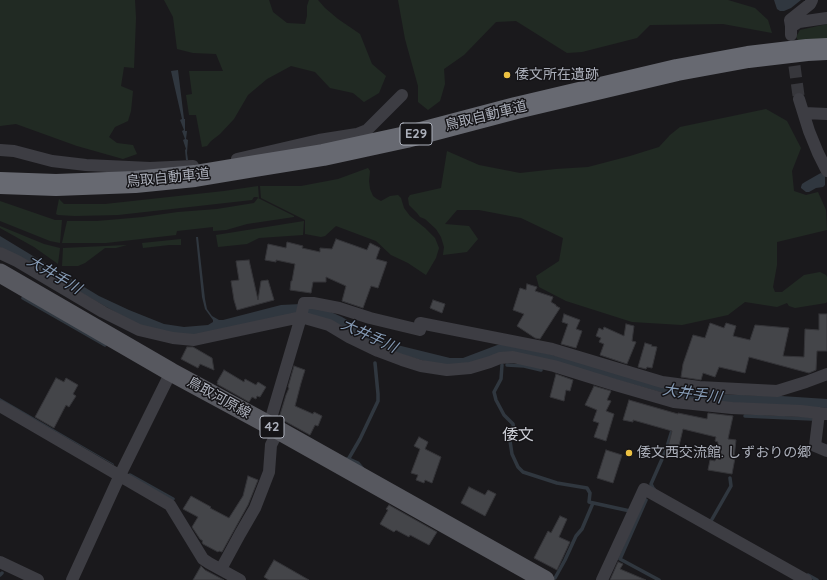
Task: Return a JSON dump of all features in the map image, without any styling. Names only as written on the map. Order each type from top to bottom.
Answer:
[{"type":"highway","name":"鳥取自動車道","points":[[0,183],[56,185],[135,182],[195,176],[249,168],[323,155],[406,137],[531,104],[677,70],[748,57],[827,49]]},
{"type":"highway","name":"鳥取自動車道","points":[[0,190],[55,192],[135,190],[195,184],[252,175],[323,163],[408,144],[594,96],[749,66],[807,57],[827,56]]},
{"type":"main road","name":"鳥取河原線","points":[[0,272],[171,372],[540,579]]},
{"type":"street","points":[[812,0],[810,4],[790,20],[791,31],[799,22],[827,18]]},
{"type":"street","points":[[0,150],[14,151],[52,161],[86,165],[150,168],[213,165],[319,140],[357,134],[367,130],[402,95]]},
{"type":"street","points":[[799,98],[809,131],[827,171]]},
{"type":"street","points":[[804,113],[827,114]]},
{"type":"street","points":[[0,253],[17,261],[103,312],[139,330],[173,338],[194,340],[301,317],[329,325],[348,337],[378,351],[402,360],[428,367],[447,370],[470,368],[500,358],[513,357],[554,366],[674,402],[732,408],[801,411],[823,414],[815,446],[827,451]]},
{"type":"street","points":[[221,569],[255,508],[269,472],[270,445],[273,428],[304,303],[313,303],[338,308],[370,318],[420,330],[420,323],[552,349],[662,382],[699,387],[777,391],[827,374]]},
{"type":"street","points":[[72,580],[120,475],[171,372]]},
{"type":"street","points":[[0,406],[170,505],[203,558],[208,563],[240,580]]},
{"type":"street","points":[[602,580],[644,488],[806,580]]},
{"type":"street","points":[[0,562],[38,580]]},
{"type":"shaded area","points":[[0,0],[135,0],[136,18],[134,68],[124,67],[121,86],[133,91],[131,111],[128,121],[115,127],[109,137],[117,143],[133,145],[137,154],[123,159],[77,146],[16,124],[0,126]]},
{"type":"shaded area","points":[[164,0],[269,0],[273,12],[287,23],[305,24],[309,0],[318,0],[338,19],[360,34],[372,64],[386,76],[379,93],[364,102],[353,93],[330,88],[315,72],[291,66],[267,79],[248,95],[234,119],[207,146],[202,147],[196,115],[189,115],[186,95],[192,94],[189,71],[223,71],[216,54],[193,53],[177,49],[173,17]]},
{"type":"shaded area","points":[[398,0],[728,0],[755,8],[768,20],[772,33],[723,24],[650,25],[637,38],[582,52],[567,53],[516,21],[496,22],[464,55],[444,69],[445,84],[440,101],[428,110],[418,102],[418,86],[405,39]]},
{"type":"shaded area","points":[[827,24],[827,42],[799,42],[796,37],[800,30]]},
{"type":"shaded area","points":[[766,109],[787,121],[801,148],[792,171],[794,191],[806,195],[818,192],[826,210],[827,230],[777,242],[777,265],[773,287],[775,292],[782,292],[804,275],[820,272],[827,277],[826,303],[795,308],[789,306],[787,303],[777,307],[745,302],[728,315],[682,325],[632,322],[566,301],[539,287],[536,276],[559,261],[563,238],[521,218],[479,210],[457,210],[445,224],[469,226],[478,239],[467,252],[443,255],[444,247],[441,237],[436,229],[425,219],[420,217],[409,205],[408,198],[410,195],[441,188],[447,151],[479,165],[520,173],[588,167],[659,147],[680,127]]},
{"type":"shaded area","points":[[368,168],[370,171],[370,189],[373,196],[381,201],[390,196],[398,195],[401,198],[404,208],[410,216],[435,238],[439,248],[436,258],[426,275],[408,263],[391,255],[376,241],[336,226],[325,236],[321,237],[305,234],[305,220],[261,198],[260,186],[301,186],[338,179]]},
{"type":"shaded area","points":[[258,186],[259,198],[254,197],[252,200],[118,215],[75,216],[56,214],[59,199],[64,204],[105,204]]},
{"type":"shaded area","points":[[258,198],[294,217],[247,224],[226,230],[213,231],[213,227],[177,231],[176,235],[106,243],[62,243],[67,221],[97,221],[217,209],[254,203]]},
{"type":"shaded area","points":[[0,201],[55,220],[62,220],[60,243],[50,241],[0,221]]},
{"type":"shaded area","points":[[304,221],[303,235],[259,238],[247,244],[218,247],[216,235]]},
{"type":"shaded area","points":[[0,226],[44,244],[60,248],[58,264],[34,247],[0,228]]},
{"type":"shaded area","points":[[181,239],[181,245],[143,248],[142,243]]},
{"type":"shaded area","points":[[127,245],[116,248],[105,248],[85,263],[78,266],[62,266],[63,248]]},
{"type":"water","points":[[774,0],[801,0],[791,8],[780,11],[777,9]]},
{"type":"water","points":[[178,70],[185,119],[185,131],[187,131],[186,139],[188,140],[188,160],[186,160],[186,149],[183,140],[185,139],[182,131],[184,130],[180,120],[182,119],[171,71]]},
{"type":"water","points":[[821,173],[825,176],[825,185],[823,187],[816,188],[809,192],[806,192],[801,188],[802,184]]},
{"type":"water","name":"大井手川","points":[[0,236],[99,296],[164,324],[184,327],[208,325],[213,322],[205,309],[202,297],[196,237],[198,237],[207,309],[212,316],[219,320],[281,305],[301,304],[318,307],[333,313],[380,339],[393,344],[450,358],[463,358],[506,343],[703,394],[827,399],[827,408],[692,401],[543,359],[479,362],[443,366],[385,350],[328,320],[195,335],[173,336],[140,326],[0,247]]},
{"type":"water","points":[[0,398],[114,464],[114,465],[0,400]]},
{"type":"building","points":[[336,239],[367,250],[370,243],[380,248],[376,259],[387,262],[378,288],[371,286],[363,308],[342,301],[346,286],[326,277],[326,282],[313,282],[311,293],[290,290],[295,264],[276,260],[276,262],[265,260],[268,244],[286,248],[287,242],[303,246],[302,248],[320,252],[320,248],[332,249]]},
{"type":"building","points":[[249,260],[258,300],[261,281],[268,280],[274,300],[237,310],[231,281],[239,280],[236,261]]},
{"type":"building","points":[[527,284],[537,287],[535,291],[553,297],[551,302],[560,308],[540,339],[535,338],[517,326],[524,314],[513,310],[520,288],[526,290]]},
{"type":"building","points":[[433,300],[445,304],[442,313],[430,308]]},
{"type":"building","points":[[564,314],[580,320],[576,329],[582,331],[576,348],[561,344],[568,324],[562,322]]},
{"type":"building","points":[[819,314],[827,314],[827,351],[817,351],[816,370],[809,373],[749,357],[745,373],[719,367],[715,377],[703,373],[701,380],[681,377],[683,364],[693,335],[705,338],[710,323],[724,328],[726,323],[736,326],[733,336],[750,340],[755,325],[789,328],[783,356],[804,357],[805,329],[819,330]]},
{"type":"building","points":[[626,324],[634,326],[632,341],[636,342],[627,364],[600,355],[604,344],[599,342],[601,338],[596,336],[599,328],[603,330],[604,327],[624,336]]},
{"type":"building","points":[[645,343],[657,347],[652,368],[647,367],[646,369],[638,367]]},
{"type":"building","points":[[187,347],[193,347],[212,358],[214,370],[200,364],[198,368],[181,359]]},
{"type":"building","points":[[294,366],[305,370],[295,406],[313,414],[314,412],[322,416],[318,426],[315,425],[310,435],[279,418],[289,388]]},
{"type":"building","points":[[224,370],[244,382],[245,379],[256,385],[258,382],[266,387],[260,397],[257,396],[256,399],[252,397],[249,402],[217,384]]},
{"type":"building","points":[[556,374],[573,380],[570,391],[566,390],[564,401],[550,397]]},
{"type":"building","points":[[56,378],[64,382],[66,378],[78,385],[73,394],[76,396],[69,407],[66,405],[54,428],[35,417]]},
{"type":"building","points":[[594,386],[611,391],[607,400],[611,401],[606,411],[614,414],[606,441],[594,437],[599,423],[593,421],[597,410],[585,405]]},
{"type":"building","points":[[629,400],[678,414],[707,419],[708,413],[733,416],[728,439],[736,440],[732,474],[708,470],[710,460],[715,461],[718,442],[715,441],[716,437],[683,429],[678,450],[668,447],[672,431],[633,420],[633,422],[623,420]]},
{"type":"building","points":[[419,437],[428,442],[425,449],[441,457],[432,483],[425,480],[424,483],[416,480],[418,475],[411,473],[420,449],[414,446]]},
{"type":"building","points":[[606,450],[622,455],[613,483],[597,478]]},
{"type":"building","points":[[248,476],[258,480],[248,505],[222,552],[218,552],[203,544],[203,541],[192,527],[198,517],[183,509],[191,496],[229,518],[243,496]]},
{"type":"building","points":[[469,487],[485,495],[488,490],[496,494],[485,516],[461,503]]},
{"type":"building","points":[[389,505],[437,532],[429,545],[410,535],[409,537],[396,530],[394,532],[380,524],[388,510],[386,509]]},
{"type":"building","points":[[560,516],[567,519],[559,537],[570,542],[557,570],[534,558],[548,531],[551,533]]},
{"type":"building","points":[[274,560],[309,580],[269,580],[264,577]]},
{"type":"building","points":[[618,562],[623,564],[620,569],[646,580],[610,580]]},
{"type":"building","points":[[201,566],[205,570],[224,580],[193,580]]},
{"type":"waterway","points":[[23,298],[105,345]]},
{"type":"waterway","points":[[349,458],[378,401],[375,363]]},
{"type":"waterway","points":[[502,365],[501,379],[494,392],[496,400],[504,415],[513,424],[514,430],[510,441],[512,454],[518,467],[523,472],[557,483],[587,488],[590,493],[589,502],[630,511]]},
{"type":"waterway","points":[[507,365],[524,366],[541,370]]},
{"type":"waterway","points":[[745,416],[812,419]]},
{"type":"waterway","points":[[654,489],[651,484],[666,450],[673,427]]},
{"type":"waterway","points":[[347,459],[358,463],[363,469]]},
{"type":"waterway","points":[[130,475],[173,499]]},
{"type":"waterway","points":[[711,521],[731,486],[730,478]]},
{"type":"waterway","points":[[646,500],[620,559],[659,580]]},
{"type":"waterway","points":[[555,578],[576,536],[582,529],[593,503]]},
{"type":"waterway","points":[[808,575],[817,580]]},
{"type":"tunnel","points":[[792,48],[799,99]]},
{"type":"place","name":"倭文所在遺跡","points":[[507,75]]},
{"type":"place","name":"倭文西交流館. しずおりの郷","points":[[629,453]]},
{"type":"district","name":"倭文","points":[[518,435]]}]
